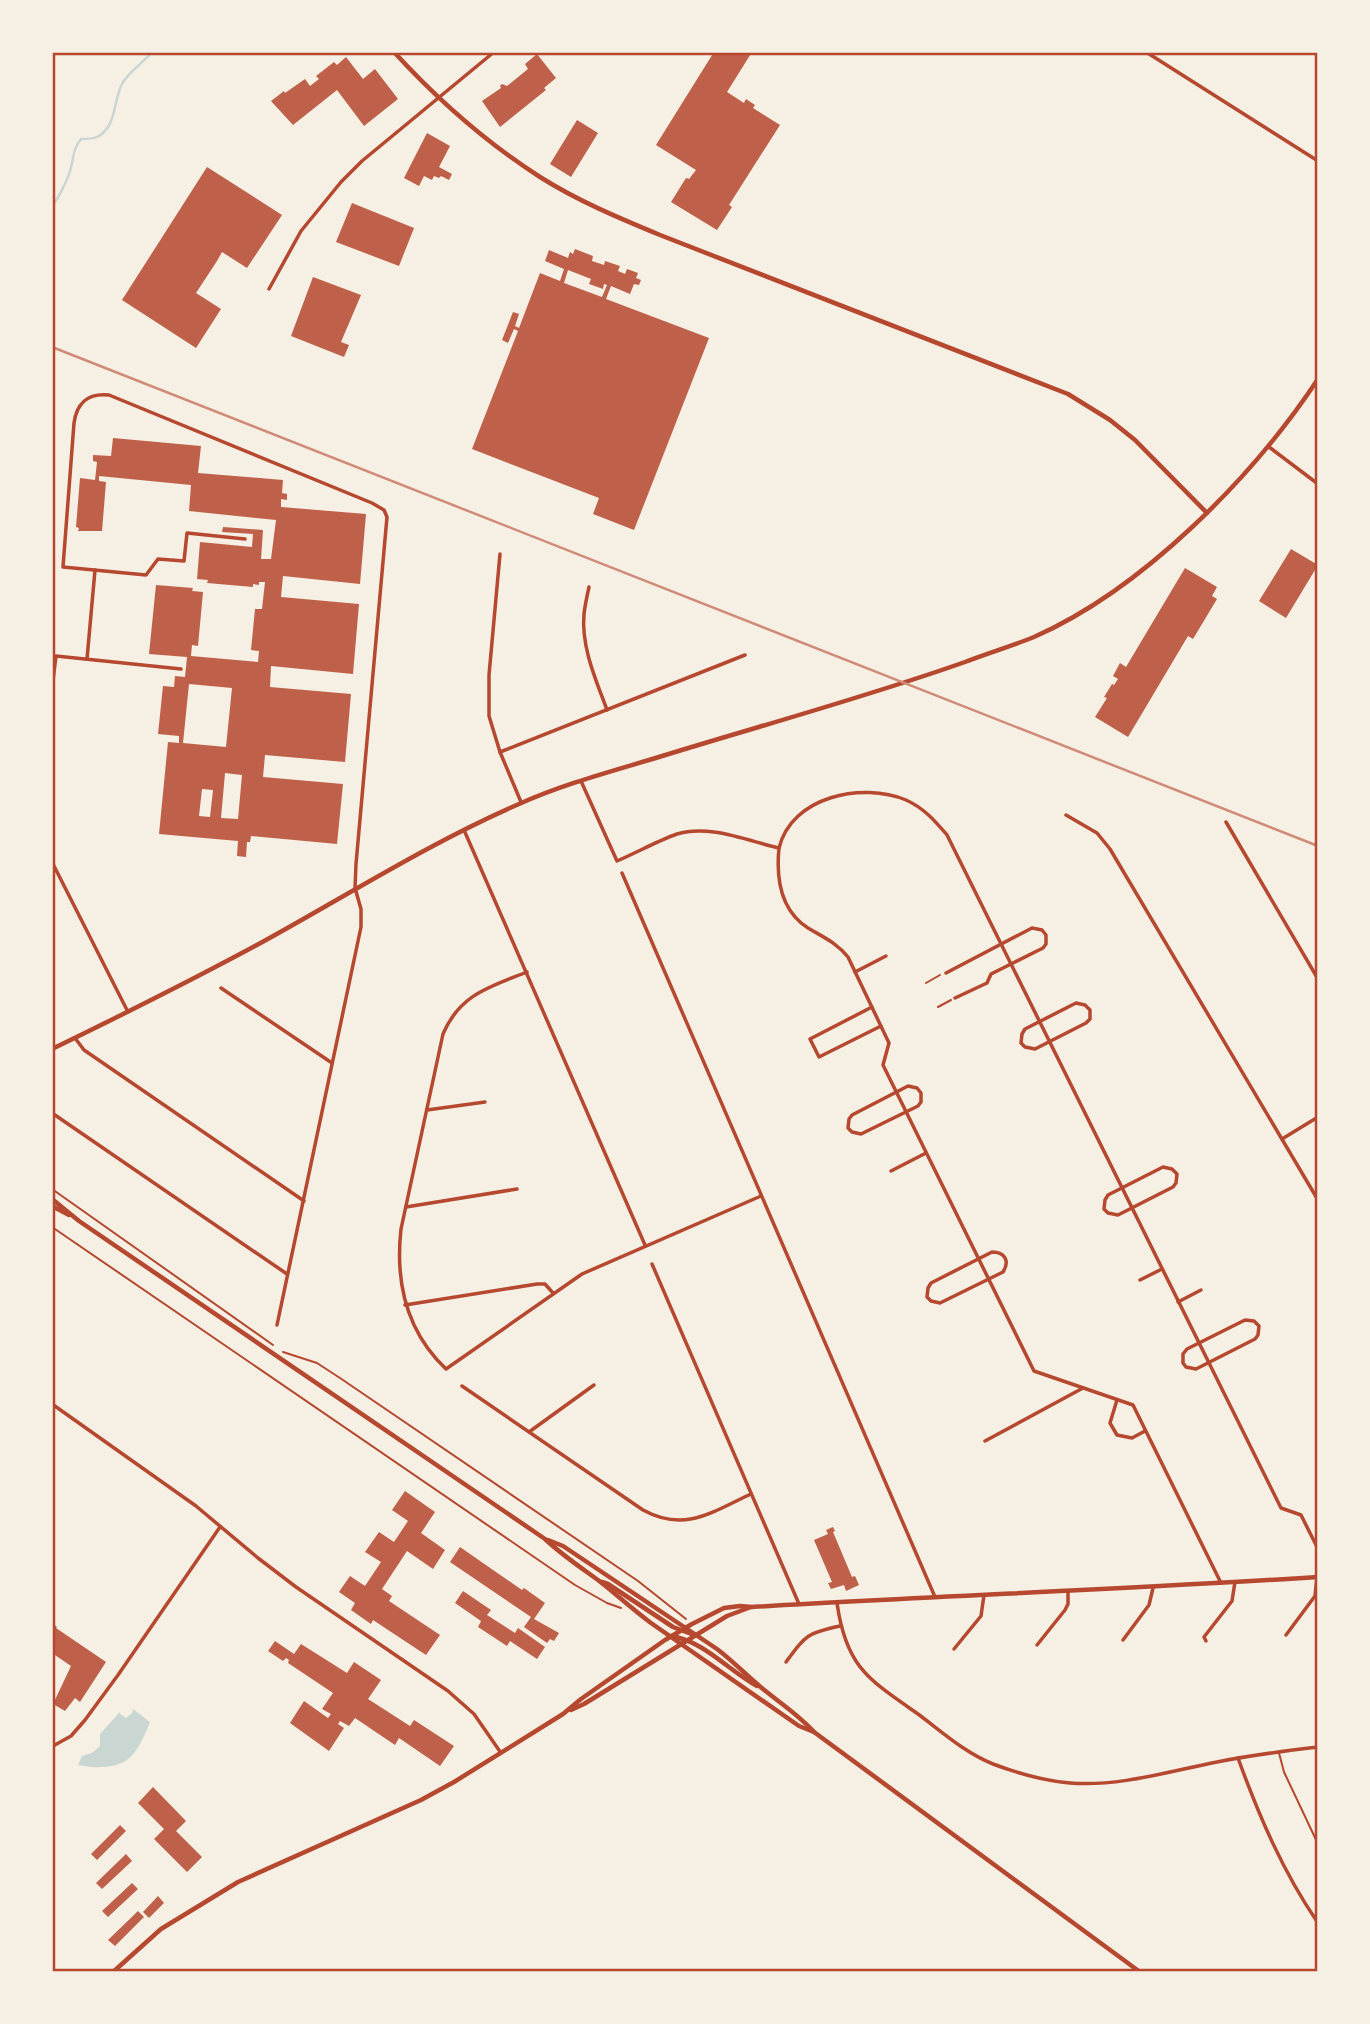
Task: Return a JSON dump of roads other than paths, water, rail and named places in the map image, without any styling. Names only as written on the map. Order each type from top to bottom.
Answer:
[{"type":"street","points":[[394,52],[482,136],[541,177],[609,214],[1054,389],[1092,407],[1135,440],[1207,513]]},
{"type":"street","points":[[269,289],[301,230],[341,182],[362,161],[494,52]]},
{"type":"street","points":[[1146,52],[1318,161]]},
{"type":"street","points":[[52,1049],[256,945],[355,888],[521,802],[882,690],[1035,636],[1098,602],[1152,562],[1207,513],[1269,447],[1318,379]]},
{"type":"street","points":[[245,539],[187,533],[184,561],[158,559],[146,575],[63,567],[76,411],[83,401],[97,394],[109,395],[372,503],[384,510],[387,517],[355,888],[361,909],[361,926],[277,1325]]},
{"type":"street","points":[[1269,447],[1318,484]]},
{"type":"street","points":[[500,554],[489,675],[489,716],[500,752],[521,802]]},
{"type":"street","points":[[87,660],[95,570]]},
{"type":"street","points":[[589,587],[584,615],[585,636],[589,662],[607,710]]},
{"type":"street","points":[[500,752],[745,655]]},
{"type":"street","points":[[52,689],[56,656],[181,669]]},
{"type":"street","points":[[582,781],[617,861],[678,834],[699,832],[719,833],[779,848]]},
{"type":"street","points":[[1222,1583],[1133,1405],[1034,1371],[883,1066],[890,1042],[848,957],[840,947],[805,926],[790,911],[781,892],[777,870],[781,840],[792,822],[806,809],[824,800],[852,793],[882,793],[907,801],[930,815],[947,835],[1281,1508],[1301,1515],[1318,1549]]},
{"type":"street","points":[[1066,815],[1097,833],[1110,849],[1318,1200]]},
{"type":"street","points":[[1226,822],[1318,979]]},
{"type":"street","points":[[464,830],[645,1246]]},
{"type":"street","points":[[52,862],[128,1012]]},
{"type":"street","points":[[622,873],[935,1597]]},
{"type":"street","points":[[946,973],[1032,928],[1042,930],[1046,935],[1043,948],[991,974],[987,983],[955,999]]},
{"type":"street","points":[[855,972],[886,956]]},
{"type":"street","points":[[527,972],[474,994],[455,1012],[443,1034],[398,1253],[405,1305],[418,1335],[432,1355],[446,1368],[582,1274],[761,1196]]},
{"type":"street","points":[[221,988],[332,1063]]},
{"type":"street","points":[[1076,1003],[1086,1005],[1090,1010],[1090,1019],[1086,1023],[1049,1041],[1035,1049],[1025,1047],[1021,1043],[1026,1029],[1076,1003]]},
{"type":"street","points":[[872,1007],[810,1039],[819,1057],[881,1026]]},
{"type":"street","points":[[75,1038],[84,1050],[304,1201]]},
{"type":"street","points":[[908,1086],[917,1088],[921,1093],[921,1102],[918,1106],[861,1134],[848,1128],[852,1115],[896,1092],[908,1086]]},
{"type":"street","points":[[427,1110],[485,1102]]},
{"type":"street","points":[[52,1113],[287,1274]]},
{"type":"street","points":[[1282,1139],[1318,1116]]},
{"type":"street","points":[[891,1171],[926,1153]]},
{"type":"street","points":[[1163,1167],[1172,1169],[1177,1174],[1178,1178],[1173,1187],[1131,1208],[1118,1215],[1108,1213],[1104,1209],[1105,1200],[1108,1195],[1163,1167]]},
{"type":"street","points":[[406,1207],[517,1189]]},
{"type":"street","points":[[52,1199],[79,1221],[545,1539],[627,1605],[799,1726],[814,1732]]},
{"type":"street","points":[[52,1206],[79,1221]]},
{"type":"street","points":[[992,1252],[1002,1254],[1007,1263],[1003,1272],[940,1303],[927,1297],[931,1283],[978,1259],[992,1252]]},
{"type":"street","points":[[652,1264],[799,1604]]},
{"type":"street","points":[[1140,1280],[1162,1269]]},
{"type":"street","points":[[405,1305],[537,1284],[545,1284],[553,1293]]},
{"type":"street","points":[[1178,1302],[1201,1290]]},
{"type":"street","points":[[1245,1320],[1254,1321],[1259,1326],[1255,1339],[1208,1362],[1191,1369],[1183,1363],[1183,1354],[1187,1349],[1245,1320]]},
{"type":"street","points":[[529,1432],[594,1385]]},
{"type":"street","points":[[462,1386],[656,1517],[671,1521],[693,1519],[751,1494]]},
{"type":"street","points":[[985,1441],[1083,1388]]},
{"type":"street","points":[[1117,1400],[1110,1423],[1117,1435],[1132,1438],[1146,1431]]},
{"type":"street","points":[[52,1404],[196,1506],[296,1587],[448,1691],[474,1714],[501,1754]]},
{"type":"street","points":[[53,1746],[71,1736],[85,1720],[219,1527]]},
{"type":"street","points":[[545,1539],[564,1546],[683,1629]]},
{"type":"street","points":[[113,1972],[161,1929],[238,1882],[421,1800],[563,1714],[671,1636],[724,1608],[1153,1588],[1317,1577],[1315,1596],[1286,1635]]},
{"type":"street","points":[[598,1580],[696,1635],[736,1663],[761,1688],[803,1720],[814,1732],[1140,1972]]},
{"type":"street","points":[[1206,1641],[1204,1637],[1232,1601],[1235,1582]]},
{"type":"street","points":[[1123,1640],[1149,1605],[1153,1588]]},
{"type":"street","points":[[1037,1645],[1068,1604],[1068,1591]]},
{"type":"street","points":[[954,1650],[981,1616],[984,1595]]},
{"type":"street","points":[[837,1603],[845,1642],[863,1671],[968,1750],[990,1763],[1012,1771],[1069,1783],[1117,1781],[1318,1746]]},
{"type":"street","points":[[563,1714],[584,1704],[727,1616],[752,1607]]},
{"type":"street","points":[[786,1662],[804,1637],[840,1626]]},
{"type":"street","points":[[671,1636],[687,1641],[761,1688]]},
{"type":"street","points":[[1238,1758],[1255,1803],[1292,1883],[1318,1923]]},
{"type":"lane","points":[[1279,1752],[1284,1772],[1318,1844]]},
{"type":"waterway","points":[[52,206],[67,180],[78,143],[81,139],[97,137],[108,127],[122,84],[152,52]]},
{"type":"railway","points":[[52,347],[1318,846]]}]
